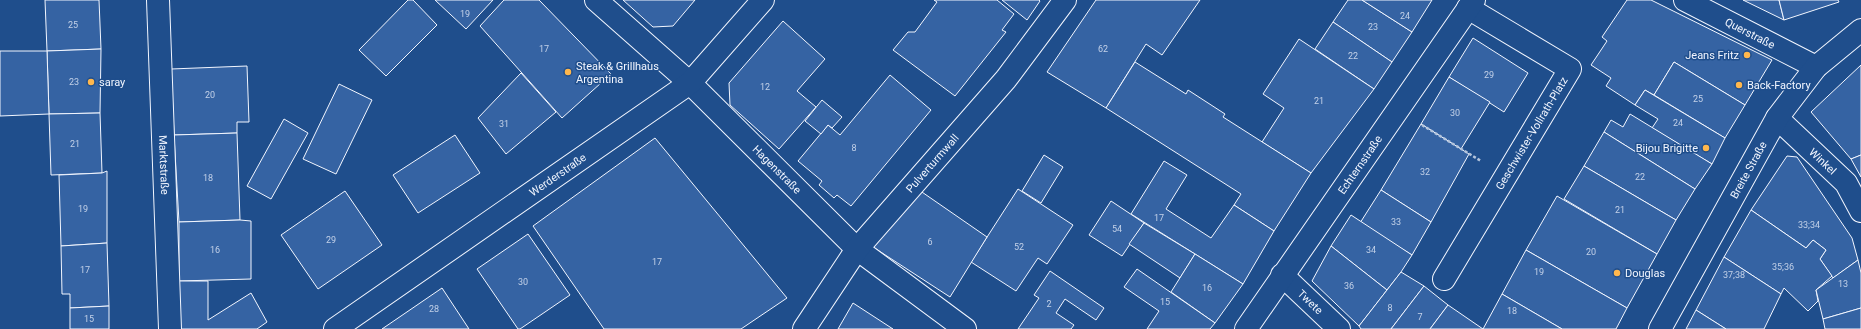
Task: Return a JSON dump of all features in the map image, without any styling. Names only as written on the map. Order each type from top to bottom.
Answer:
[{"type":"street","name":"Marktstraße","points":[[158,0],[170,329]]},
{"type":"street","name":"Hagenstraße","points":[[596,0],[690,83],[857,249],[965,329]]},
{"type":"street","name":"Werderstraße","points":[[335,329],[690,83],[764,0]]},
{"type":"street","name":"Pulverturmwall","points":[[804,329],[857,249],[1006,79],[1065,0]]},
{"type":"street","name":"Querstraße","points":[[1685,0],[1816,67]]},
{"type":"street","name":"Echternstraße","points":[[1246,329],[1471,4]]},
{"type":"street","name":"Geschwister-Vollrath-Platz","points":[[1444,279],[1570,69],[1471,4]]},
{"type":"street","name":"Breite Straße","points":[[1660,329],[1777,118],[1816,67],[1861,30]]},
{"type":"street","name":"Winkel","points":[[1777,118],[1846,183],[1861,211]]},
{"type":"street","name":"Twete","points":[[1282,275],[1339,329]]},
{"type":"path","points":[[1397,110],[1506,176]]},
{"type":"building","points":[[45,0],[99,0],[101,49],[47,51]]},
{"type":"building","points":[[408,0],[413,0],[437,25],[386,76],[359,50]]},
{"type":"building","points":[[435,0],[493,0],[466,29]]},
{"type":"building","points":[[504,0],[539,0],[611,74],[562,118],[480,26]]},
{"type":"building","points":[[623,0],[695,0],[673,26],[653,27]]},
{"type":"building","points":[[934,0],[997,0],[1014,14],[1002,30],[1006,32],[955,96],[893,50],[908,32],[915,32],[937,2]]},
{"type":"building","points":[[1002,0],[1039,0],[1040,1],[1027,20]]},
{"type":"building","points":[[1096,0],[1200,0],[1162,55],[1146,44],[1106,108],[1047,72]]},
{"type":"building","points":[[1348,0],[1362,0],[1412,32],[1392,62],[1333,22]]},
{"type":"building","points":[[1362,0],[1432,0],[1412,32]]},
{"type":"building","points":[[1627,0],[1651,0],[1772,60],[1745,105],[1674,62],[1654,95],[1645,90],[1635,105],[1606,86],[1611,78],[1591,65],[1607,41],[1602,37]]},
{"type":"building","points":[[1743,0],[1779,0],[1784,20]]},
{"type":"building","points":[[1779,0],[1838,0],[1839,2],[1784,20]]},
{"type":"building","points":[[783,21],[825,59],[797,91],[816,107],[779,149],[730,105],[729,83]]},
{"type":"building","points":[[1333,22],[1392,62],[1374,89],[1315,49]]},
{"type":"building","points":[[1473,38],[1528,73],[1504,112],[1449,77]]},
{"type":"building","points":[[1299,39],[1374,89],[1311,173],[1262,142],[1284,108],[1263,94]]},
{"type":"building","points":[[101,49],[100,113],[49,114],[47,51]]},
{"type":"building","points":[[0,51],[47,51],[49,114],[0,116]]},
{"type":"building","points":[[1135,62],[1186,94],[1188,90],[1225,114],[1223,117],[1311,173],[1274,231],[1234,205],[1241,194],[1106,108]]},
{"type":"building","points":[[1674,62],[1745,105],[1725,138],[1654,95]]},
{"type":"building","points":[[1861,65],[1861,155],[1851,159],[1811,112]]},
{"type":"building","points":[[247,66],[249,122],[237,122],[237,133],[174,135],[171,69]]},
{"type":"building","points":[[521,73],[556,112],[506,154],[478,118]]},
{"type":"building","points":[[890,75],[931,110],[851,206],[837,195],[834,198],[819,185],[822,181],[798,161],[828,125],[840,135]]},
{"type":"building","points":[[1449,77],[1490,102],[1461,149],[1421,124]]},
{"type":"building","points":[[339,84],[372,100],[336,174],[303,159]]},
{"type":"building","points":[[1645,90],[1725,138],[1712,164],[1652,128],[1658,119],[1635,105]]},
{"type":"building","points":[[822,100],[842,117],[832,128],[828,125],[821,134],[805,121]]},
{"type":"building","points":[[100,113],[102,173],[51,175],[49,114]]},
{"type":"building","points":[[1630,114],[1712,164],[1695,189],[1604,132],[1611,120],[1623,127]]},
{"type":"building","points":[[284,119],[308,133],[271,199],[247,186]]},
{"type":"building","points":[[1421,124],[1469,154],[1431,222],[1381,190]]},
{"type":"building","points":[[1604,132],[1695,189],[1676,220],[1584,166]]},
{"type":"building","points":[[237,133],[240,220],[179,222],[174,135]]},
{"type":"building","points":[[455,135],[480,173],[418,213],[393,175]]},
{"type":"building","points":[[655,138],[787,298],[741,329],[604,329],[533,226]]},
{"type":"building","points":[[1044,155],[1063,167],[1041,203],[1022,191]]},
{"type":"building","points":[[1861,155],[1861,177],[1851,159]]},
{"type":"building","points":[[1787,156],[1797,157],[1852,238],[1858,260],[1833,278],[1820,259],[1826,250],[1813,240],[1806,248],[1751,210]]},
{"type":"building","points":[[1164,161],[1187,175],[1166,209],[1211,238],[1234,205],[1274,231],[1243,284],[1131,214]]},
{"type":"building","points":[[1584,166],[1676,220],[1657,254],[1564,199]]},
{"type":"building","points":[[107,171],[107,243],[61,246],[59,175],[102,173]]},
{"type":"building","points":[[1018,189],[1073,225],[1047,264],[1038,258],[1016,291],[971,262]]},
{"type":"building","points":[[919,190],[987,237],[950,297],[873,247],[890,221]]},
{"type":"building","points":[[1381,190],[1431,222],[1412,255],[1360,223]]},
{"type":"building","points":[[345,191],[382,245],[318,289],[281,235]]},
{"type":"building","points":[[1557,196],[1657,254],[1627,308],[1526,250]]},
{"type":"building","points":[[1111,201],[1144,223],[1122,256],[1089,235]]},
{"type":"building","points":[[1751,210],[1806,248],[1813,240],[1826,250],[1820,259],[1832,276],[1816,290],[1818,301],[1808,311],[1784,288],[1781,294],[1724,257]]},
{"type":"building","points":[[1351,215],[1412,255],[1387,290],[1331,246]]},
{"type":"building","points":[[251,221],[251,279],[179,281],[179,222]]},
{"type":"building","points":[[1144,223],[1195,254],[1180,278],[1129,244]]},
{"type":"building","points":[[528,234],[570,295],[518,329],[477,269]]},
{"type":"building","points":[[107,243],[109,306],[70,308],[70,294],[62,294],[61,246]]},
{"type":"building","points":[[1331,246],[1387,290],[1359,326],[1312,281]]},
{"type":"building","points":[[1526,250],[1627,308],[1616,329],[1562,329],[1502,294]]},
{"type":"building","points":[[1195,254],[1243,284],[1215,323],[1171,292]]},
{"type":"building","points":[[1724,257],[1781,294],[1764,329],[1726,329],[1696,310]]},
{"type":"building","points":[[1858,260],[1861,273],[1861,308],[1823,319],[1816,290]]},
{"type":"building","points":[[1137,269],[1215,323],[1210,329],[1147,329],[1159,311],[1124,287]]},
{"type":"building","points":[[1050,271],[1104,308],[1096,320],[1065,299],[1056,313],[1074,325],[1071,329],[1018,329],[1039,298],[1034,295]]},
{"type":"building","points":[[1401,272],[1424,286],[1391,329],[1361,329],[1359,326]]},
{"type":"building","points":[[179,281],[208,281],[208,320],[251,293],[267,322],[257,329],[180,329]]},
{"type":"building","points":[[1424,286],[1448,305],[1430,329],[1391,329]]},
{"type":"building","points":[[442,288],[469,329],[382,329]]},
{"type":"building","points":[[1502,294],[1562,329],[1483,329]]},
{"type":"building","points":[[853,303],[893,329],[838,329]]},
{"type":"building","points":[[1448,305],[1483,329],[1430,329]]},
{"type":"building","points":[[109,306],[109,329],[70,329],[70,308]]},
{"type":"building","points":[[1861,308],[1861,329],[1825,329],[1823,319]]},
{"type":"building","points":[[1696,310],[1726,329],[1686,329]]},
{"type":"place","name":"Jeans Fritz","points":[[1747,55]]},
{"type":"place","name":"Steak & Grillhaus Argentina","points":[[568,72]]},
{"type":"place","name":"saray","points":[[91,82]]},
{"type":"place","name":"Back-Factory","points":[[1739,85]]},
{"type":"place","name":"Bijou Brigitte","points":[[1706,148]]},
{"type":"place","name":"Douglas","points":[[1617,273]]}]
